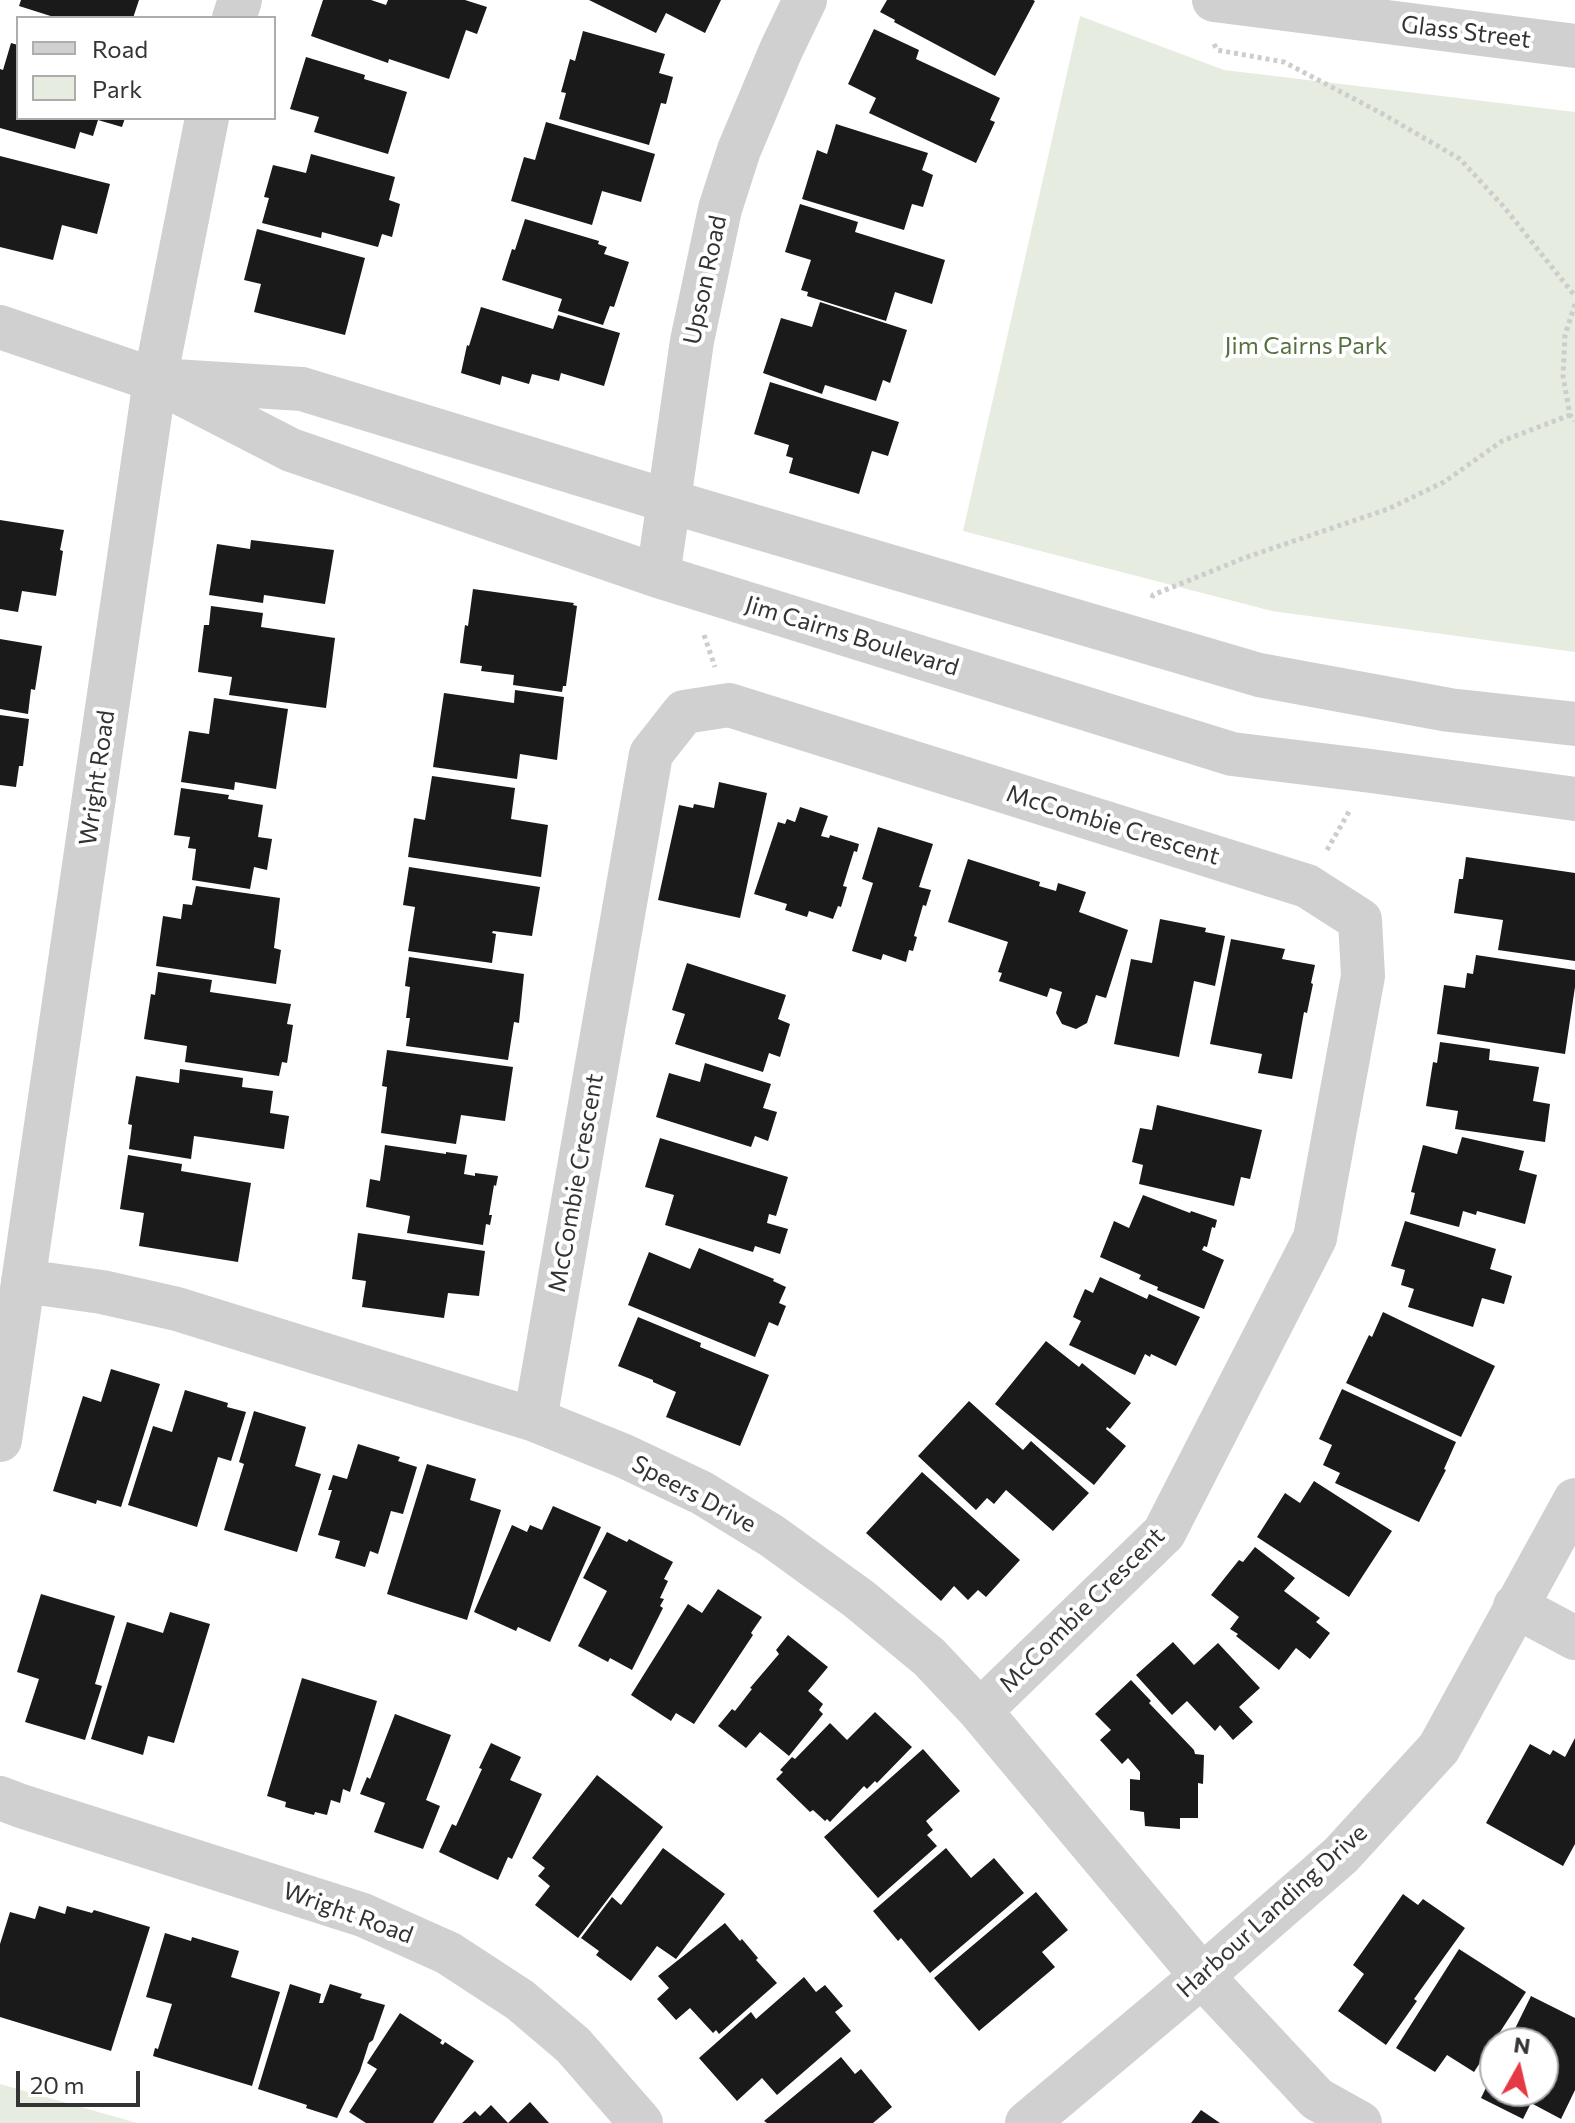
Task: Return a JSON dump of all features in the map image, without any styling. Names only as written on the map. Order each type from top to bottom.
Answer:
[{"type":"street","name":"Upson Road","points":[[672,580],[668,501],[692,341],[720,209],[739,150],[805,0]]},
{"type":"street","name":"Glass Street","points":[[1213,19],[1575,46]]},
{"type":"street","name":"Wright Road","points":[[0,1440],[155,380],[207,120]]},
{"type":"street","name":"Jim Cairns Boulevard","points":[[0,327],[155,380],[291,450],[672,580],[1232,754],[1575,799]]},
{"type":"street","name":"Jim Cairns Boulevard","points":[[155,380],[302,389],[668,501],[1259,675],[1449,710],[1575,724]]},
{"type":"street","name":"McCombie Crescent","points":[[535,1420],[651,754],[684,712],[729,705],[1307,886],[1360,920],[1363,976],[1315,1238],[1164,1533],[980,1711]]},
{"type":"street","name":"Speers Drive","points":[[23,1281],[102,1292],[177,1309],[535,1420],[624,1456],[702,1493],[772,1536],[859,1599],[929,1657],[980,1711],[1202,1976],[1317,2099],[1360,2123]]},
{"type":"street","name":"Harbour Landing Drive","points":[[1027,2123],[1341,1855],[1439,1748],[1575,1500]]},
{"type":"street","points":[[1515,1606],[1575,1638]]},
{"type":"street","name":"Wright Road","points":[[0,1798],[363,1915],[436,1947],[481,1973],[531,2009],[573,2045],[641,2123]]},
{"type":"path","points":[[1213,19],[1217,50],[1284,62],[1460,159],[1504,207],[1575,296]]},
{"type":"path","points":[[1575,304],[1565,335],[1563,376],[1570,415],[1575,421]]},
{"type":"path","points":[[1140,641],[1153,595],[1244,558],[1388,509],[1444,482],[1502,441],[1570,415]]},
{"type":"path","points":[[672,580],[729,705]]},
{"type":"path","points":[[1307,886],[1371,771]]},
{"type":"green space","name":"Jim Cairns Park","points":[[1080,16],[1224,70],[1575,112],[1575,652],[1272,611],[963,531]]},
{"type":"green space","points":[[0,2084],[137,2123],[0,2123]]},
{"type":"building","points":[[21,0],[139,0],[134,16],[51,16],[19,6]]},
{"type":"building","points":[[323,0],[371,0],[386,5],[388,0],[465,0],[487,7],[477,34],[466,30],[449,79],[389,59],[388,63],[311,36]]},
{"type":"building","points":[[589,0],[721,0],[705,33],[666,13],[656,33]]},
{"type":"building","points":[[887,0],[1035,1],[995,76],[894,22],[880,12]]},
{"type":"building","points":[[874,29],[919,50],[916,59],[1000,98],[990,120],[995,122],[976,163],[869,113],[876,98],[848,84]]},
{"type":"building","points":[[583,31],[665,54],[659,73],[673,77],[666,104],[661,103],[649,145],[559,119],[566,93],[561,92],[570,59],[575,61]]},
{"type":"building","points":[[11,43],[16,44],[16,120],[98,120],[93,136],[80,132],[75,149],[0,128],[0,69],[3,70]]},
{"type":"building","points":[[306,57],[407,92],[388,154],[314,132],[319,117],[290,109]]},
{"type":"building","points":[[98,120],[124,120],[122,127]]},
{"type":"building","points":[[546,122],[655,154],[641,202],[602,191],[592,225],[511,201],[524,157],[535,160]]},
{"type":"building","points":[[836,124],[928,153],[922,170],[933,175],[923,207],[912,204],[904,230],[802,199],[817,150],[827,154]]},
{"type":"building","points":[[311,154],[395,177],[389,200],[400,204],[392,237],[382,234],[378,247],[322,232],[321,238],[262,223],[269,198],[264,197],[273,165],[306,173]]},
{"type":"building","points":[[0,156],[110,184],[97,234],[62,225],[53,260],[0,247]]},
{"type":"building","points":[[800,204],[858,222],[855,232],[945,260],[932,304],[895,292],[886,321],[807,296],[808,292],[801,290],[811,260],[785,252]]},
{"type":"building","points":[[525,219],[599,241],[598,244],[607,247],[604,254],[629,262],[614,307],[610,306],[603,325],[558,311],[562,299],[502,280]]},
{"type":"building","points":[[257,229],[365,258],[345,335],[254,312],[261,284],[244,280]]},
{"type":"building","points":[[820,302],[907,330],[890,383],[883,380],[876,401],[825,385],[822,394],[763,373],[781,318],[812,327]]},
{"type":"building","points":[[481,307],[553,329],[558,315],[620,333],[604,386],[561,373],[559,381],[532,374],[529,384],[502,376],[500,385],[461,373]]},
{"type":"building","points":[[770,382],[899,422],[888,456],[872,451],[859,494],[789,473],[793,458],[786,456],[789,445],[754,434]]},
{"type":"building","points":[[0,520],[64,530],[56,596],[22,591],[18,612],[0,609]]},
{"type":"building","points":[[251,540],[334,550],[325,604],[264,595],[263,603],[209,595],[217,544],[250,549]]},
{"type":"building","points":[[473,589],[574,603],[577,606],[566,686],[563,686],[562,692],[513,685],[514,675],[481,671],[482,666],[460,663]]},
{"type":"building","points":[[211,606],[263,613],[261,627],[335,638],[326,708],[229,695],[232,677],[198,672],[204,625],[209,625]]},
{"type":"building","points":[[0,639],[42,646],[28,714],[0,709]]},
{"type":"building","points":[[515,690],[564,697],[557,760],[520,754],[517,779],[433,767],[444,693],[514,703]]},
{"type":"building","points":[[214,698],[288,709],[276,789],[235,782],[234,790],[181,782],[189,731],[209,734]]},
{"type":"building","points":[[0,715],[29,719],[23,766],[19,766],[16,787],[0,785]]},
{"type":"building","points":[[432,776],[515,788],[511,819],[548,825],[541,877],[408,857],[414,818],[425,820]]},
{"type":"building","points":[[719,782],[767,793],[740,918],[658,900],[679,805],[714,808]]},
{"type":"building","points":[[181,788],[229,795],[228,799],[263,805],[258,837],[272,839],[267,870],[254,867],[250,889],[192,880],[196,849],[188,848],[190,837],[174,835]]},
{"type":"building","points":[[800,807],[828,816],[821,836],[829,838],[830,835],[859,844],[843,886],[847,887],[841,907],[838,906],[833,919],[809,911],[807,917],[785,910],[787,904],[754,894],[778,822],[785,824],[787,819],[795,822]]},
{"type":"building","points":[[878,827],[933,844],[919,887],[931,890],[926,906],[923,905],[913,951],[909,950],[906,962],[883,954],[881,960],[852,951],[873,883],[862,879]]},
{"type":"building","points":[[1466,857],[1575,873],[1575,961],[1498,950],[1503,920],[1454,913]]},
{"type":"building","points":[[968,859],[1040,882],[1039,886],[1056,891],[1058,883],[1086,892],[1079,912],[1128,930],[1106,998],[1096,995],[1087,1023],[1076,1029],[1062,1024],[1056,1013],[1062,992],[1050,988],[1047,997],[999,981],[1002,973],[998,972],[1008,942],[948,922]]},
{"type":"building","points":[[409,867],[540,887],[532,936],[493,931],[496,934],[492,963],[408,951],[415,907],[403,905]]},
{"type":"building","points":[[196,886],[280,898],[274,948],[281,950],[276,984],[156,966],[163,916],[181,919],[183,904],[192,905]]},
{"type":"building","points":[[1160,919],[1206,928],[1205,932],[1225,936],[1215,986],[1194,981],[1179,1057],[1114,1044],[1131,959],[1152,963]]},
{"type":"building","points":[[1231,939],[1285,949],[1282,959],[1315,965],[1292,1079],[1258,1073],[1262,1054],[1210,1044]]},
{"type":"building","points":[[1476,955],[1575,970],[1565,1054],[1437,1034],[1444,985],[1465,988],[1467,973],[1473,974]]},
{"type":"building","points":[[409,957],[524,974],[519,1023],[514,1022],[508,1060],[406,1046],[410,1018],[406,1018],[410,987],[405,986]]},
{"type":"building","points":[[687,963],[786,995],[778,1019],[790,1024],[780,1057],[769,1053],[763,1072],[675,1044],[685,1014],[672,1010]]},
{"type":"building","points":[[158,972],[212,980],[210,992],[291,1004],[287,1024],[293,1025],[287,1063],[282,1062],[279,1076],[185,1062],[187,1046],[144,1039]]},
{"type":"building","points":[[1440,1042],[1490,1049],[1489,1060],[1539,1067],[1533,1101],[1550,1104],[1545,1142],[1455,1129],[1458,1111],[1426,1106],[1433,1062],[1437,1063]]},
{"type":"building","points":[[387,1050],[513,1067],[505,1121],[461,1115],[456,1144],[381,1133],[387,1087],[382,1086]]},
{"type":"building","points":[[705,1063],[771,1084],[763,1108],[777,1112],[768,1141],[755,1136],[751,1147],[656,1117],[669,1073],[700,1082]]},
{"type":"building","points":[[180,1069],[243,1078],[242,1087],[273,1091],[270,1113],[289,1116],[284,1149],[194,1136],[191,1159],[129,1149],[132,1125],[128,1124],[136,1076],[179,1083]]},
{"type":"building","points":[[1157,1105],[1262,1130],[1250,1179],[1241,1177],[1234,1206],[1139,1184],[1143,1165],[1132,1162],[1140,1128],[1152,1130]]},
{"type":"building","points":[[1462,1137],[1524,1151],[1519,1170],[1537,1175],[1525,1224],[1477,1211],[1476,1215],[1463,1211],[1459,1227],[1410,1214],[1415,1193],[1411,1192],[1423,1145],[1457,1154]]},
{"type":"building","points":[[660,1138],[788,1177],[776,1216],[769,1214],[767,1223],[788,1229],[780,1254],[755,1246],[753,1252],[665,1225],[674,1195],[645,1187]]},
{"type":"building","points":[[385,1145],[467,1155],[464,1174],[498,1176],[489,1215],[492,1215],[490,1225],[486,1224],[483,1245],[407,1233],[410,1216],[366,1207],[370,1179],[380,1181]]},
{"type":"building","points":[[128,1155],[182,1164],[181,1171],[251,1183],[238,1262],[139,1246],[144,1213],[120,1209]]},
{"type":"building","points":[[1143,1195],[1217,1220],[1207,1247],[1204,1246],[1202,1250],[1224,1260],[1204,1309],[1157,1290],[1158,1287],[1139,1279],[1141,1275],[1100,1257],[1114,1221],[1129,1228]]},
{"type":"building","points":[[1405,1221],[1496,1249],[1490,1269],[1512,1276],[1504,1304],[1482,1298],[1473,1327],[1408,1307],[1414,1289],[1401,1285],[1405,1270],[1391,1266]]},
{"type":"building","points":[[358,1233],[485,1251],[479,1296],[448,1293],[444,1318],[362,1307],[366,1281],[352,1279]]},
{"type":"building","points":[[699,1248],[786,1287],[779,1303],[786,1306],[778,1326],[769,1322],[755,1357],[628,1305],[649,1252],[690,1269]]},
{"type":"building","points":[[1100,1277],[1147,1299],[1149,1294],[1200,1317],[1176,1366],[1145,1354],[1135,1375],[1069,1345],[1081,1321],[1073,1317],[1085,1289],[1093,1293]]},
{"type":"building","points":[[1383,1312],[1495,1366],[1461,1437],[1346,1383]]},
{"type":"building","points":[[638,1317],[769,1375],[740,1446],[666,1417],[676,1392],[618,1366]]},
{"type":"building","points":[[1046,1341],[1079,1367],[1082,1363],[1131,1403],[1110,1429],[1106,1429],[1126,1446],[1094,1485],[995,1404]]},
{"type":"building","points":[[111,1369],[160,1384],[121,1507],[97,1500],[96,1504],[53,1491],[83,1396],[101,1402]]},
{"type":"building","points":[[1342,1389],[1456,1442],[1446,1470],[1419,1522],[1335,1483],[1340,1473],[1323,1465],[1332,1445],[1319,1439]]},
{"type":"building","points":[[185,1390],[246,1412],[231,1461],[218,1457],[197,1527],[128,1505],[153,1426],[172,1432]]},
{"type":"building","points":[[969,1401],[1023,1450],[1031,1441],[1089,1493],[1053,1531],[1006,1490],[994,1504],[987,1498],[976,1510],[918,1456]]},
{"type":"building","points":[[254,1411],[306,1427],[295,1466],[321,1474],[297,1552],[224,1530],[244,1464],[239,1462]]},
{"type":"building","points":[[358,1444],[400,1457],[398,1461],[417,1467],[403,1514],[391,1511],[378,1554],[370,1551],[365,1567],[335,1558],[340,1541],[318,1535],[332,1490],[328,1490],[333,1475],[347,1479]]},
{"type":"building","points":[[427,1464],[476,1479],[470,1500],[501,1510],[467,1620],[387,1594]]},
{"type":"building","points":[[922,1472],[1020,1560],[986,1597],[978,1590],[968,1600],[954,1586],[941,1601],[866,1533]]},
{"type":"building","points":[[1314,1481],[1392,1531],[1349,1597],[1257,1537],[1285,1493],[1300,1503]]},
{"type":"building","points":[[553,1506],[601,1527],[550,1642],[474,1612],[512,1525],[527,1532],[530,1525],[542,1530]]},
{"type":"building","points":[[607,1532],[627,1542],[629,1539],[673,1562],[664,1579],[668,1581],[660,1598],[664,1599],[660,1606],[663,1608],[632,1670],[610,1658],[608,1662],[578,1646],[607,1591],[583,1578]]},
{"type":"building","points":[[1255,1547],[1295,1578],[1284,1591],[1320,1618],[1316,1622],[1330,1633],[1310,1659],[1296,1648],[1279,1670],[1236,1636],[1238,1634],[1230,1629],[1239,1617],[1211,1595],[1239,1560],[1243,1562]]},
{"type":"building","points":[[718,1589],[762,1617],[694,1724],[676,1713],[671,1721],[631,1695],[688,1604],[702,1613]]},
{"type":"building","points":[[41,1594],[115,1616],[95,1684],[102,1686],[85,1740],[25,1722],[39,1679],[17,1672]]},
{"type":"building","points":[[170,1612],[210,1624],[174,1743],[148,1736],[143,1755],[91,1739],[127,1622],[163,1633]]},
{"type":"building","points":[[788,1635],[828,1667],[808,1691],[823,1704],[819,1710],[823,1714],[789,1756],[760,1732],[746,1748],[718,1726],[732,1709],[735,1711],[779,1654],[776,1650]]},
{"type":"building","points":[[1173,1642],[1194,1665],[1218,1643],[1260,1688],[1239,1707],[1253,1722],[1233,1740],[1220,1725],[1215,1731],[1187,1701],[1172,1715],[1136,1675]]},
{"type":"building","points":[[302,1678],[377,1701],[350,1792],[343,1789],[340,1803],[331,1800],[327,1815],[315,1812],[314,1815],[285,1807],[286,1802],[267,1796]]},
{"type":"building","points":[[1131,1680],[1195,1754],[1204,1755],[1203,1784],[1198,1783],[1198,1818],[1180,1818],[1180,1829],[1145,1826],[1144,1812],[1130,1810],[1130,1779],[1140,1780],[1140,1772],[1128,1758],[1122,1764],[1100,1740],[1111,1730],[1095,1714]]},
{"type":"building","points":[[875,1712],[912,1747],[877,1783],[875,1781],[867,1789],[864,1786],[830,1822],[825,1821],[813,1810],[810,1812],[776,1779],[783,1772],[780,1770],[830,1723],[847,1740]]},
{"type":"building","points":[[395,1714],[451,1735],[426,1800],[440,1806],[423,1849],[374,1832],[385,1803],[360,1794],[367,1777],[370,1779]]},
{"type":"building","points":[[1575,1738],[1575,1844],[1563,1866],[1486,1823],[1530,1744],[1550,1755],[1553,1750],[1565,1757]]},
{"type":"building","points":[[491,1743],[521,1757],[510,1780],[542,1794],[512,1859],[508,1857],[498,1880],[439,1852],[452,1824],[456,1826]]},
{"type":"building","points":[[923,1749],[960,1791],[926,1821],[933,1830],[927,1835],[937,1846],[878,1898],[824,1837]]},
{"type":"building","points":[[597,1775],[663,1827],[578,1938],[535,1905],[550,1886],[538,1876],[545,1868],[532,1858]]},
{"type":"building","points":[[663,1848],[725,1894],[676,1959],[657,1946],[631,1981],[596,1955],[599,1951],[581,1938],[612,1897],[621,1905]]},
{"type":"building","points":[[946,1848],[971,1878],[994,1858],[1024,1893],[930,1973],[873,1911]]},
{"type":"building","points":[[1036,1892],[1068,1930],[1042,1952],[1055,1967],[979,2031],[934,1978]]},
{"type":"building","points":[[1403,1894],[1418,1905],[1423,1899],[1465,1928],[1414,1999],[1417,2001],[1386,2045],[1338,2011],[1364,1974],[1353,1965]]},
{"type":"building","points":[[39,1906],[65,1914],[67,1906],[92,1913],[94,1910],[150,1927],[111,2051],[0,2017],[0,1944],[10,1912],[35,1919]]},
{"type":"building","points":[[725,1923],[777,1983],[719,2034],[716,2030],[713,2033],[690,2008],[676,2020],[657,1999],[669,1988],[658,1976]]},
{"type":"building","points":[[165,1933],[191,1941],[192,1937],[239,1951],[231,1977],[280,1992],[252,2086],[153,2056],[172,2004],[146,1997]]},
{"type":"building","points":[[1459,1949],[1526,1992],[1503,2027],[1479,2027],[1479,2064],[1474,2072],[1447,2055],[1435,2072],[1396,2048]]},
{"type":"building","points":[[804,1977],[816,1992],[825,1985],[843,2006],[835,2012],[851,2031],[777,2095],[762,2078],[737,2101],[699,2058],[751,2012],[756,2019]]},
{"type":"building","points":[[290,1984],[321,1994],[319,2003],[323,2003],[330,1984],[385,2005],[360,2071],[337,2118],[258,2089]]},
{"type":"building","points":[[1531,1996],[1575,2018],[1575,2090],[1561,2119],[1538,2107],[1559,2107],[1559,2027],[1516,2027]]},
{"type":"building","points":[[400,2013],[442,2040],[440,2043],[443,2045],[445,2042],[474,2061],[433,2123],[366,2123],[349,2112],[377,2069],[367,2063]]},
{"type":"building","points":[[841,2057],[855,2074],[861,2069],[892,2107],[873,2123],[764,2121]]},
{"type":"building","points":[[530,2102],[549,2123],[508,2123]]},
{"type":"building","points":[[491,2105],[508,2123],[462,2123],[475,2111],[480,2116]]},
{"type":"building","points":[[1499,2107],[1529,2107],[1523,2119]]},
{"type":"building","points":[[1201,2110],[1220,2123],[1191,2123]]}]
